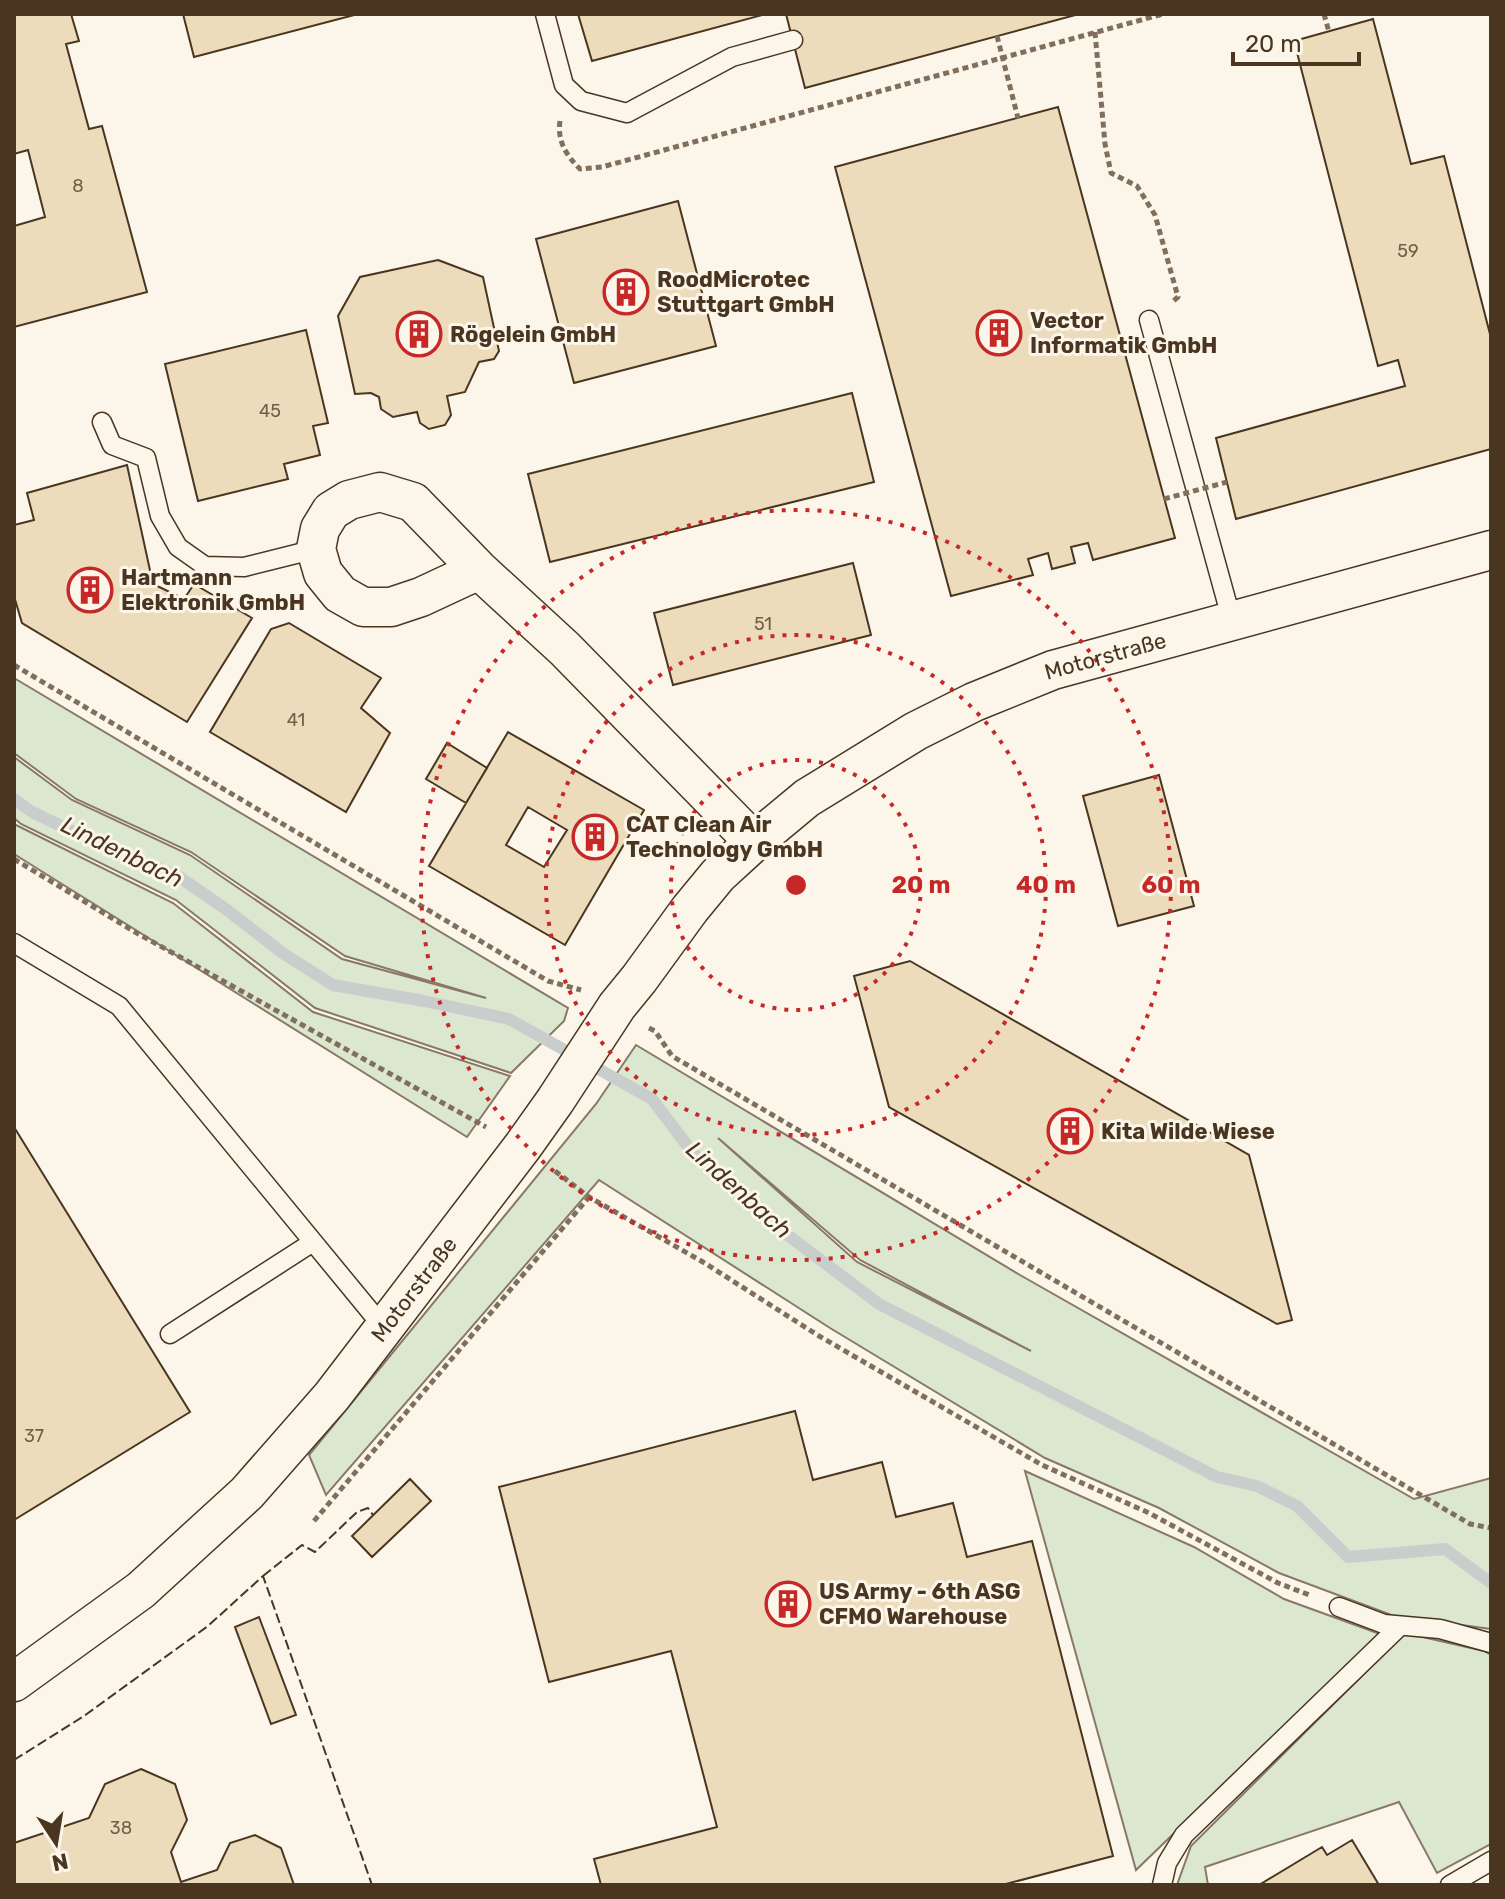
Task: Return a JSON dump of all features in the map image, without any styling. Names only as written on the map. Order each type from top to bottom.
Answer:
[{"type":"street","points":[[479,570],[421,597],[391,607],[363,607],[340,594],[323,573],[316,549],[320,529],[331,511],[349,500],[380,492],[413,502],[479,570],[565,649],[754,842]]},
{"type":"street","name":"Motorstraße","points":[[14,1682],[141,1590],[247,1493],[332,1396],[523,1146],[609,1019],[718,875],[807,798],[900,739],[974,702],[1053,670],[1491,550]]},
{"type":"lane","points":[[545,14],[564,85],[581,101],[627,113],[732,57],[793,40]]},
{"type":"lane","points":[[1149,320],[1232,621]]},
{"type":"lane","points":[[102,422],[112,445],[146,458],[160,516],[178,547],[205,566],[244,567],[316,549]]},
{"type":"lane","points":[[14,943],[119,1006],[384,1328]]},
{"type":"lane","points":[[170,1334],[313,1242]]},
{"type":"lane","points":[[1339,1607],[1384,1624],[1440,1629],[1491,1643]]},
{"type":"lane","points":[[1162,1885],[1167,1863],[1184,1835],[1400,1626]]},
{"type":"lane","points":[[1450,1885],[1491,1861]]},
{"type":"path","points":[[564,85],[558,132],[566,155],[580,169],[602,167],[1163,14]]},
{"type":"path","points":[[1324,14],[1329,32]]},
{"type":"path","points":[[1095,32],[1105,144],[1111,173],[1137,186],[1155,215],[1178,297],[1149,320]]},
{"type":"path","points":[[997,36],[1018,118]]},
{"type":"path","points":[[1164,499],[1227,482]]},
{"type":"path","points":[[14,665],[548,981],[574,987],[609,1019],[655,1031],[672,1056],[1470,1524],[1491,1528]]},
{"type":"path","points":[[14,859],[149,940],[523,1146],[589,1197],[703,1262],[819,1336],[1042,1465],[1149,1513],[1278,1583],[1339,1607]]},
{"type":"path","points":[[314,1521],[589,1197]]},
{"type":"green space","points":[[14,678],[568,1008],[564,1021],[511,1073],[315,1008],[176,900],[21,824],[14,818],[14,757],[72,800],[190,855],[342,959],[486,998],[345,956],[191,852],[76,799],[14,753]]},
{"type":"green space","points":[[14,824],[173,903],[313,1012],[510,1076],[467,1137],[14,854]]},
{"type":"green space","points":[[636,1045],[1020,1275],[1414,1499],[1491,1478],[1491,1629],[1394,1616],[1279,1573],[1159,1508],[1045,1458],[830,1328],[599,1180],[326,1495],[309,1455],[596,1104]],"holes":[[[718,1138],[860,1260],[1031,1351],[857,1262]]]},
{"type":"green space","points":[[1025,1471],[1194,1547],[1284,1599],[1380,1634],[1136,1870]]},
{"type":"green space","points":[[1405,1633],[1491,1655],[1491,1844],[1437,1873],[1399,1802],[1205,1867],[1208,1885],[1177,1885],[1191,1846]]},
{"type":"building","points":[[14,14],[71,14],[79,41],[66,44],[89,129],[102,126],[147,292],[14,327],[14,226],[45,217],[28,150],[14,154]]},
{"type":"building","points":[[183,14],[358,14],[194,57]]},
{"type":"building","points":[[578,14],[766,14],[592,61]]},
{"type":"building","points":[[786,14],[1079,14],[805,88]]},
{"type":"building","points":[[1373,19],[1411,164],[1444,156],[1491,338],[1491,449],[1236,519],[1216,438],[1405,386],[1398,360],[1378,366],[1294,41]]},
{"type":"building","name":"Vector Informatik GmbH","points":[[1058,107],[1175,538],[1093,560],[1088,543],[1071,547],[1075,563],[1052,569],[1048,553],[1028,559],[1033,575],[951,596],[835,167]]},
{"type":"building","name":"RoodMicrotec Stuttgart GmbH","points":[[678,201],[716,346],[574,383],[536,239]]},
{"type":"building","name":"Rögelein GmbH","points":[[438,260],[483,277],[499,351],[494,359],[479,362],[465,392],[447,396],[451,415],[445,425],[429,429],[420,423],[417,412],[393,417],[381,409],[379,397],[371,393],[355,394],[338,316],[360,277]]},
{"type":"building","points":[[306,330],[328,423],[313,426],[320,455],[284,464],[288,479],[198,501],[165,364]]},
{"type":"building","points":[[852,393],[874,482],[550,562],[528,474]]},
{"type":"building","name":"Hartmann Elektronik GmbH","points":[[127,465],[153,584],[184,599],[194,584],[252,618],[187,722],[22,623],[14,596],[14,525],[34,520],[27,493]]},
{"type":"building","points":[[853,563],[871,635],[673,685],[654,613]]},
{"type":"building","points":[[289,623],[381,678],[361,708],[390,733],[346,812],[210,732],[271,629]]},
{"type":"building","name":"CAT Clean Air Technology GmbH","points":[[508,732],[644,810],[565,945],[429,866]],"holes":[[[528,807],[567,830],[544,867],[506,845]]]},
{"type":"building","points":[[447,743],[487,768],[466,803],[426,779]]},
{"type":"building","points":[[1159,775],[1194,906],[1118,926],[1083,796]]},
{"type":"building","name":"Kita Wilde Wiese","points":[[910,961],[1249,1155],[1292,1320],[1277,1324],[889,1107],[854,976]]},
{"type":"building","points":[[14,1127],[190,1412],[14,1520]]},
{"type":"building","name":"US Army - 6th ASG CFMO Warehouse","points":[[795,1411],[813,1480],[882,1462],[896,1517],[953,1503],[967,1557],[1032,1541],[1113,1856],[1002,1885],[601,1885],[594,1859],[717,1827],[671,1651],[549,1682],[499,1487]]},
{"type":"building","points":[[410,1479],[431,1501],[372,1557],[352,1536]]},
{"type":"building","points":[[259,1617],[296,1715],[271,1724],[235,1627]]},
{"type":"building","points":[[141,1769],[175,1784],[187,1820],[171,1852],[181,1882],[217,1870],[230,1843],[255,1835],[281,1848],[294,1885],[14,1885],[14,1843],[89,1818],[105,1784]]},
{"type":"building","points":[[1352,1840],[1379,1885],[1259,1885],[1322,1847],[1327,1855]]},
{"type":"waterway","name":"Lindenbach","points":[[14,799],[32,812],[113,851],[178,876],[284,954],[333,985],[509,1019],[652,1099],[693,1153],[765,1218],[879,1304],[1217,1477],[1257,1486],[1297,1506],[1348,1557],[1445,1549],[1491,1583]]},
{"type":"fence","points":[[263,1576],[302,1545],[315,1552],[357,1512],[368,1508],[373,1515]]},
{"type":"fence","points":[[14,1760],[84,1716],[208,1626],[263,1576],[372,1885]]},
{"type":"place","name":"RoodMicrotec Stuttgart GmbH","points":[[626,292]]},
{"type":"place","name":"Vector Informatik GmbH","points":[[999,333]]},
{"type":"place","name":"Rögelein GmbH","points":[[419,334]]},
{"type":"place","name":"Hartmann Elektronik GmbH","points":[[90,590]]},
{"type":"place","name":"CAT Clean Air Technology GmbH","points":[[595,837]]},
{"type":"place","name":"Kita Wilde Wiese","points":[[1070,1131]]},
{"type":"place","name":"US Army - 6th ASG CFMO Warehouse","points":[[788,1604]]}]
